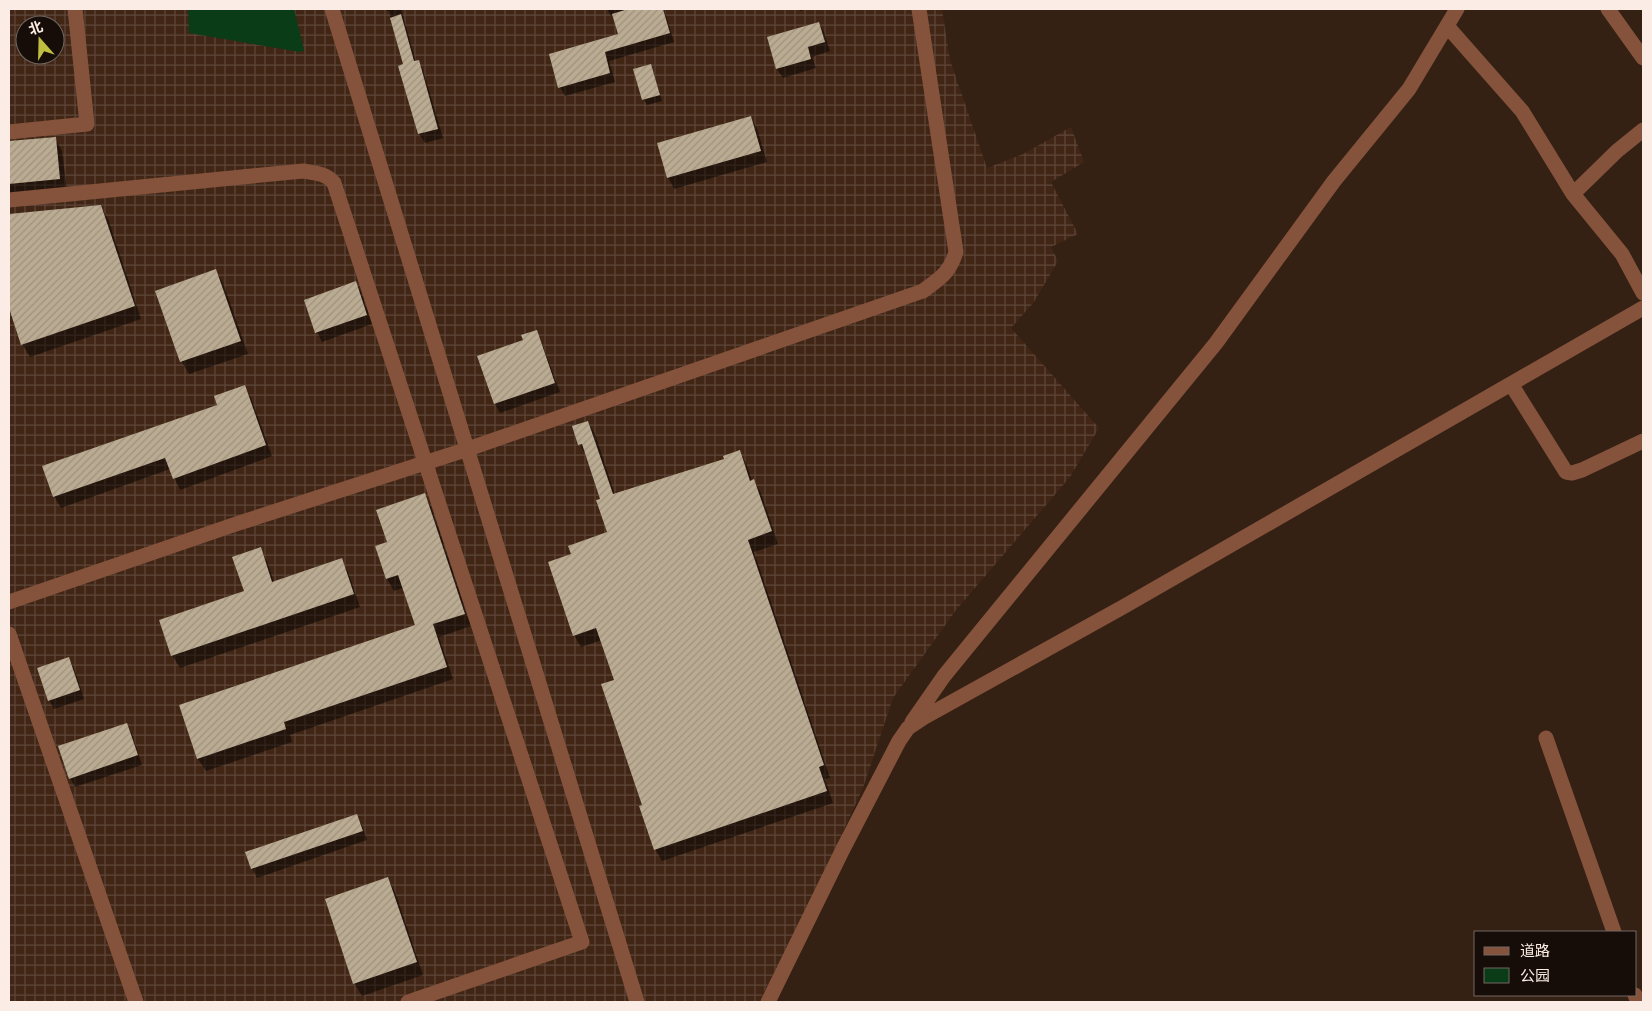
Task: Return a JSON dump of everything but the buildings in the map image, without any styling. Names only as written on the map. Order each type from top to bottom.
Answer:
[{"type":"street","points":[[9,132],[87,124],[75,9]]},
{"type":"street","points":[[332,9],[637,1002]]},
{"type":"street","points":[[9,602],[236,524],[468,449],[923,291],[943,276],[952,265],[956,252],[919,9]]},
{"type":"street","points":[[1608,9],[1643,58]]},
{"type":"street","points":[[768,1002],[843,849],[899,741],[944,676],[1216,343],[1334,181],[1408,89],[1446,26],[1458,10]]},
{"type":"street","points":[[1446,26],[1522,111],[1573,194],[1622,254],[1643,294]]},
{"type":"street","points":[[1573,194],[1617,151],[1643,130]]},
{"type":"street","points":[[9,200],[303,171],[323,174],[330,178],[338,190],[582,942],[408,1002]]},
{"type":"street","points":[[908,728],[1123,607],[1643,308]]},
{"type":"street","points":[[1511,384],[1566,472],[1572,473],[1582,470],[1643,441]]},
{"type":"street","points":[[9,634],[136,1002]]},
{"type":"street","points":[[1546,738],[1614,931]]},
{"type":"shaded area","points":[[9,9],[942,9],[950,60],[987,168],[1023,154],[1071,127],[1084,162],[1051,182],[1078,234],[1051,247],[1058,261],[1034,302],[1011,328],[1099,428],[1070,477],[956,610],[893,698],[863,788],[811,901],[759,1002],[9,1002]]},
{"type":"green space","points":[[188,9],[294,9],[304,50],[300,52],[189,33]]}]
